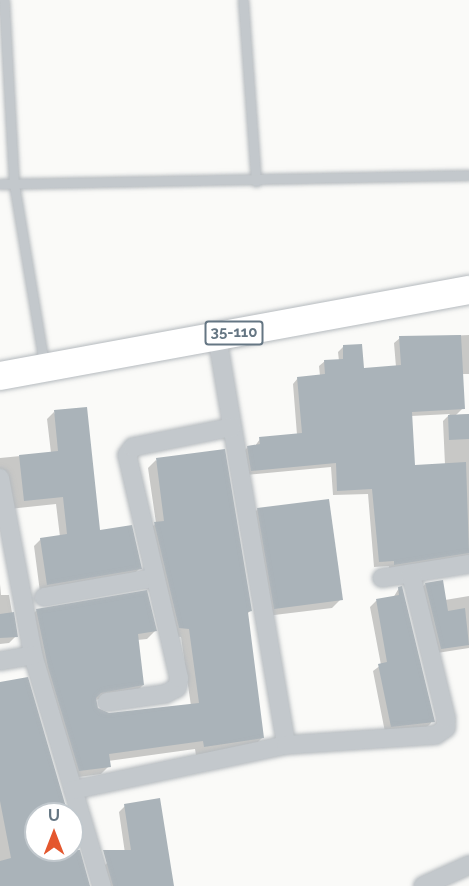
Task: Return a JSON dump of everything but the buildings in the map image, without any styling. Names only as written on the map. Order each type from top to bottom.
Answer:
[{"type":"main road","name":"35-110","points":[[0,376],[469,290]]},
{"type":"street","points":[[217,336],[286,745]]},
{"type":"street","points":[[107,702],[165,694],[177,688],[179,678],[153,578],[127,455],[133,447],[231,427]]},
{"type":"street","points":[[0,478],[33,655],[102,886]]},
{"type":"street","points":[[382,578],[469,564]]},
{"type":"street","points":[[73,790],[286,745],[423,737],[446,728],[411,574]]},
{"type":"street","points":[[44,597],[153,578]]},
{"type":"street","points":[[0,661],[33,655]]},
{"type":"street","points":[[423,886],[469,864]]},
{"type":"lane","points":[[4,0],[3,42],[14,184],[45,367]]},
{"type":"lane","points":[[243,0],[256,182]]},
{"type":"lane","points":[[0,184],[256,182],[469,175]]}]
